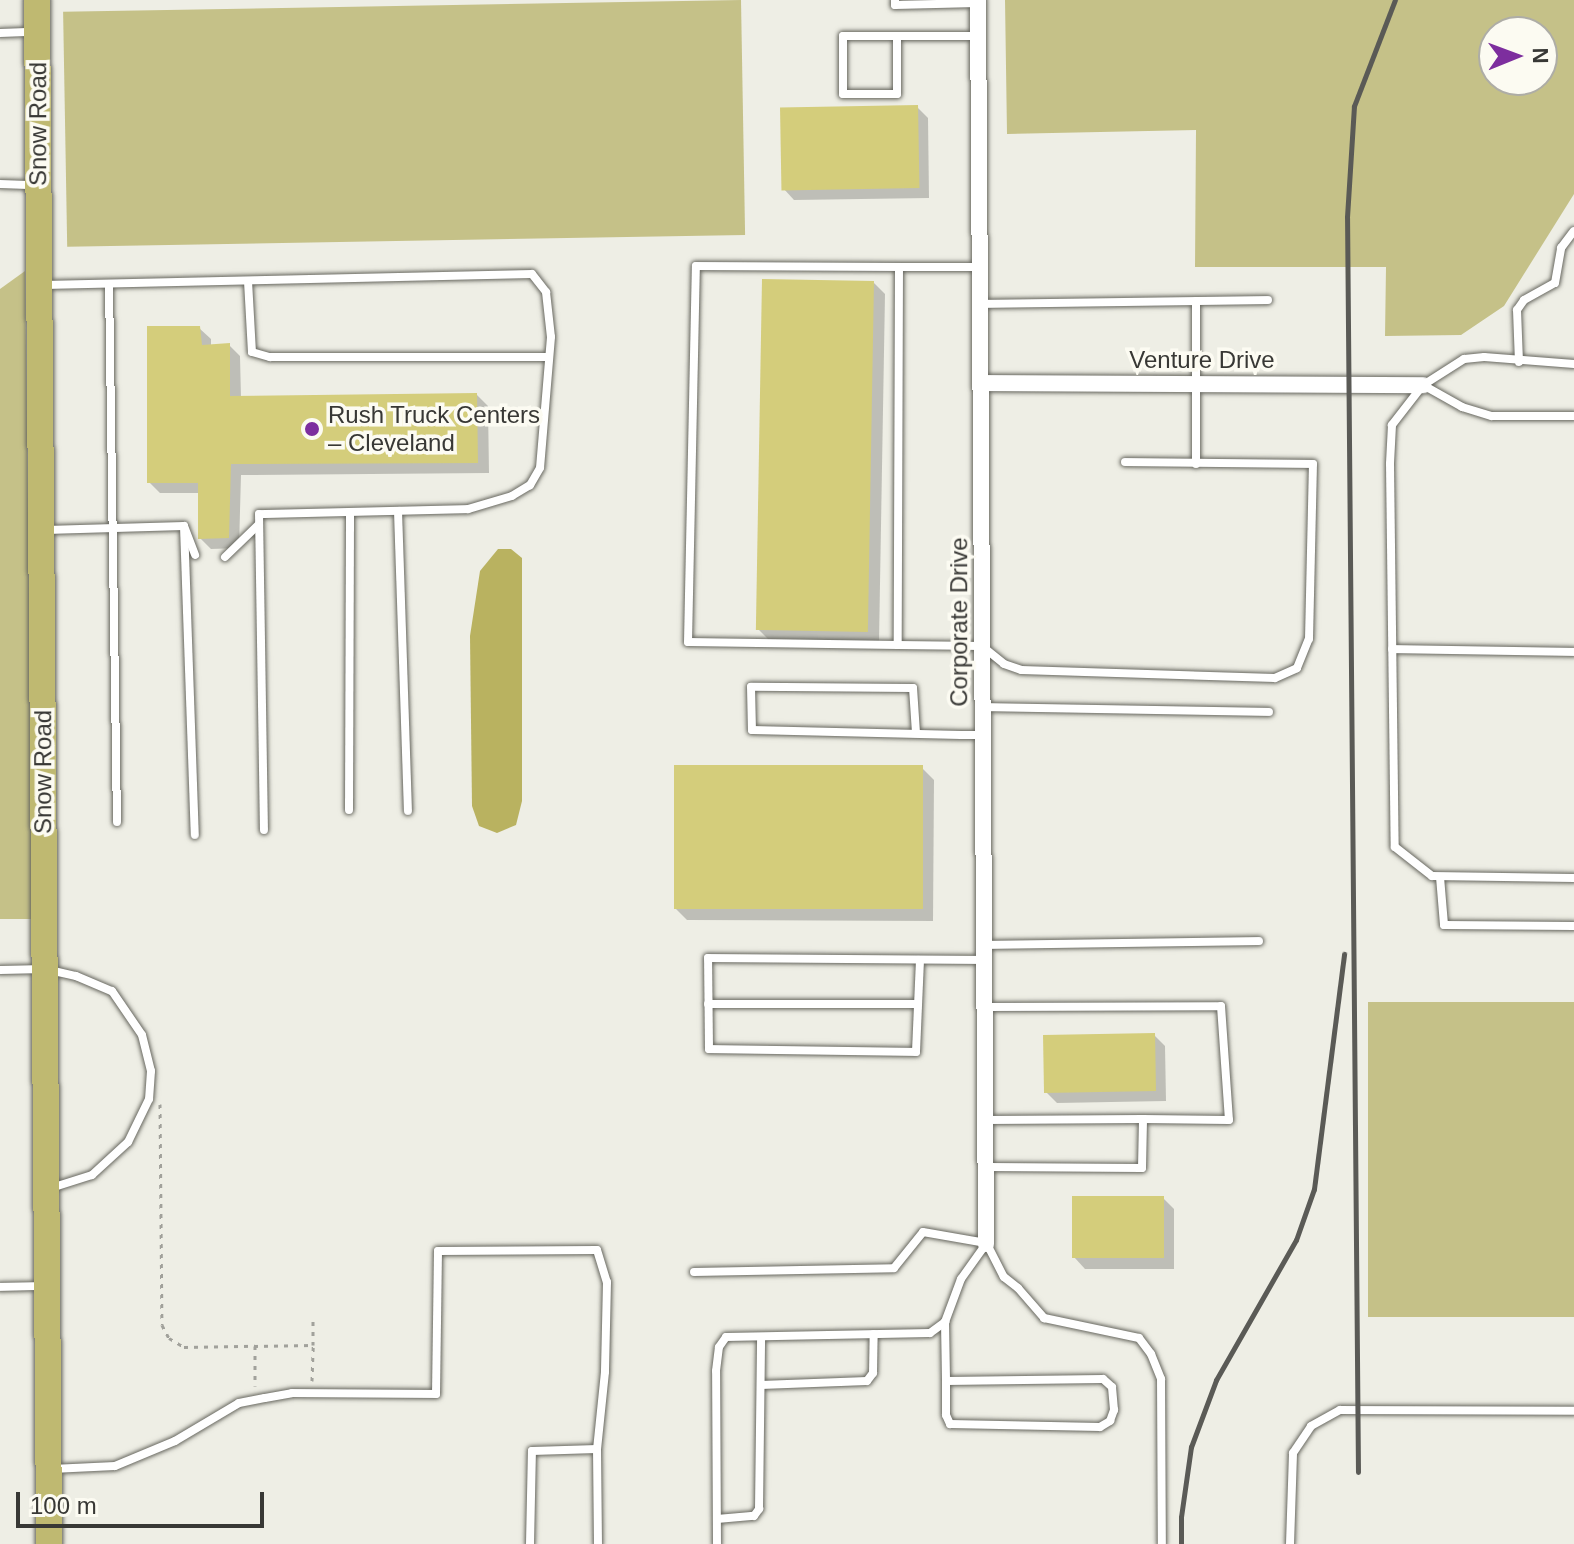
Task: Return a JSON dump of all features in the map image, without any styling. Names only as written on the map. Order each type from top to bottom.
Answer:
[{"type":"main road","name":"Snow Road","points":[[37,0],[49,1544]]},
{"type":"street","name":"Corporate Drive","points":[[978,2],[986,1244]]},
{"type":"street","name":"Venture Drive","points":[[981,383],[1423,385]]},
{"type":"lane","points":[[895,0],[895,5],[978,2]]},
{"type":"lane","points":[[0,33],[38,32]]},
{"type":"lane","points":[[897,36],[897,94],[843,94],[843,36],[897,36],[978,36]]},
{"type":"lane","points":[[0,184],[39,185]]},
{"type":"lane","points":[[1519,362],[1517,310],[1524,300],[1555,283],[1561,248],[1574,231]]},
{"type":"lane","points":[[980,267],[696,266],[688,642],[982,646],[1004,664],[1021,670],[1275,678],[1297,668],[1309,639],[1313,464],[1125,462]]},
{"type":"lane","points":[[898,645],[899,267]]},
{"type":"lane","points":[[40,285],[532,274],[546,292],[551,337],[540,468],[530,485],[512,496],[468,509],[259,514],[264,830]]},
{"type":"lane","points":[[248,281],[252,352],[270,357],[547,357]]},
{"type":"lane","points":[[109,284],[117,822]]},
{"type":"lane","points":[[980,304],[1268,300]]},
{"type":"lane","points":[[1196,301],[1196,464]]},
{"type":"lane","points":[[1574,364],[1484,357],[1464,359],[1423,385],[1392,425],[1395,847],[1420,868],[1440,877],[1574,878]]},
{"type":"lane","points":[[1423,385],[1462,407],[1492,416],[1574,416]]},
{"type":"lane","points":[[398,511],[408,811]]},
{"type":"lane","points":[[349,810],[350,512]]},
{"type":"lane","points":[[225,557],[259,524]]},
{"type":"lane","points":[[41,530],[184,526]]},
{"type":"lane","points":[[184,526],[195,555]]},
{"type":"lane","points":[[184,526],[195,835]]},
{"type":"lane","points":[[1392,649],[1574,652]]},
{"type":"lane","points":[[916,733],[913,688],[751,687],[752,730],[984,735]]},
{"type":"lane","points":[[983,707],[1269,712]]},
{"type":"lane","points":[[1440,877],[1444,925],[1574,926]]},
{"type":"lane","points":[[920,960],[916,1052],[709,1049],[708,958],[920,960],[985,952],[1259,941]]},
{"type":"lane","points":[[0,970],[45,969],[76,976],[112,991],[142,1035],[151,1071],[149,1099],[128,1142],[92,1175],[46,1189]]},
{"type":"lane","points":[[708,1004],[918,1004]]},
{"type":"lane","points":[[985,1007],[1221,1006],[1229,1120],[986,1120]]},
{"type":"lane","points":[[986,1167],[1142,1168],[1143,1119]]},
{"type":"lane","points":[[694,1272],[894,1268],[923,1232],[986,1244]]},
{"type":"lane","points":[[946,1381],[1103,1379],[1112,1387],[1114,1410],[1110,1421],[1100,1427],[950,1424],[946,1415],[945,1322],[961,1279],[986,1244]]},
{"type":"lane","points":[[986,1244],[1004,1277],[1044,1318],[1139,1338],[1151,1354],[1161,1379],[1162,1544]]},
{"type":"lane","points":[[48,1469],[115,1466],[175,1441],[239,1403],[312,1393],[436,1394],[438,1251],[597,1250],[607,1282],[605,1372],[597,1449],[598,1544]]},
{"type":"lane","points":[[0,1287],[47,1286]]},
{"type":"lane","points":[[717,1544],[719,1347],[726,1337],[930,1333],[945,1322]]},
{"type":"lane","points":[[761,1385],[867,1381],[873,1373],[874,1334]]},
{"type":"lane","points":[[717,1519],[754,1516],[759,1509],[761,1337]]},
{"type":"lane","points":[[1290,1544],[1293,1453],[1311,1426],[1340,1410],[1574,1411]]},
{"type":"lane","points":[[530,1544],[532,1451],[597,1449]]},
{"type":"path","points":[[160,1099],[162,1325],[169,1338],[184,1347],[313,1345]]},
{"type":"path","points":[[312,1393],[313,1321]]},
{"type":"path","points":[[255,1346],[255,1400]]},
{"type":"shaded area","points":[[741,0],[745,235],[67,247],[63,12]]},
{"type":"shaded area","points":[[1005,0],[1574,0],[1574,194],[1504,306],[1461,335],[1385,336],[1386,267],[1195,267],[1196,130],[1007,134]]},
{"type":"shaded area","points":[[25,271],[33,919],[0,919],[0,289]]},
{"type":"shaded area","points":[[498,549],[511,549],[522,558],[522,801],[516,825],[497,833],[479,826],[472,806],[470,636],[480,571]]},
{"type":"shaded area","points":[[1368,1002],[1574,1002],[1574,1317],[1368,1317]]},
{"type":"building","points":[[918,105],[919,188],[781,190],[780,107]]},
{"type":"building","points":[[762,279],[874,281],[868,632],[756,630]]},
{"type":"building","name":"Rush Truck Centers – Cleveland","points":[[147,326],[200,326],[202,345],[230,343],[230,396],[477,393],[478,463],[231,464],[229,538],[198,539],[198,483],[147,483]]},
{"type":"building","points":[[674,765],[923,765],[923,909],[674,909]]},
{"type":"building","points":[[1155,1033],[1156,1091],[1044,1093],[1043,1035]]},
{"type":"building","points":[[1072,1196],[1164,1196],[1164,1258],[1072,1258]]},
{"type":"railway","points":[[1358,1472],[1347,217],[1354,106],[1395,0]]},
{"type":"railway","points":[[1181,1544],[1181,1517],[1191,1447],[1216,1380],[1296,1240],[1314,1189],[1344,954]]},
{"type":"place","name":"Rush Truck Centers – Cleveland","points":[[312,429]]}]
